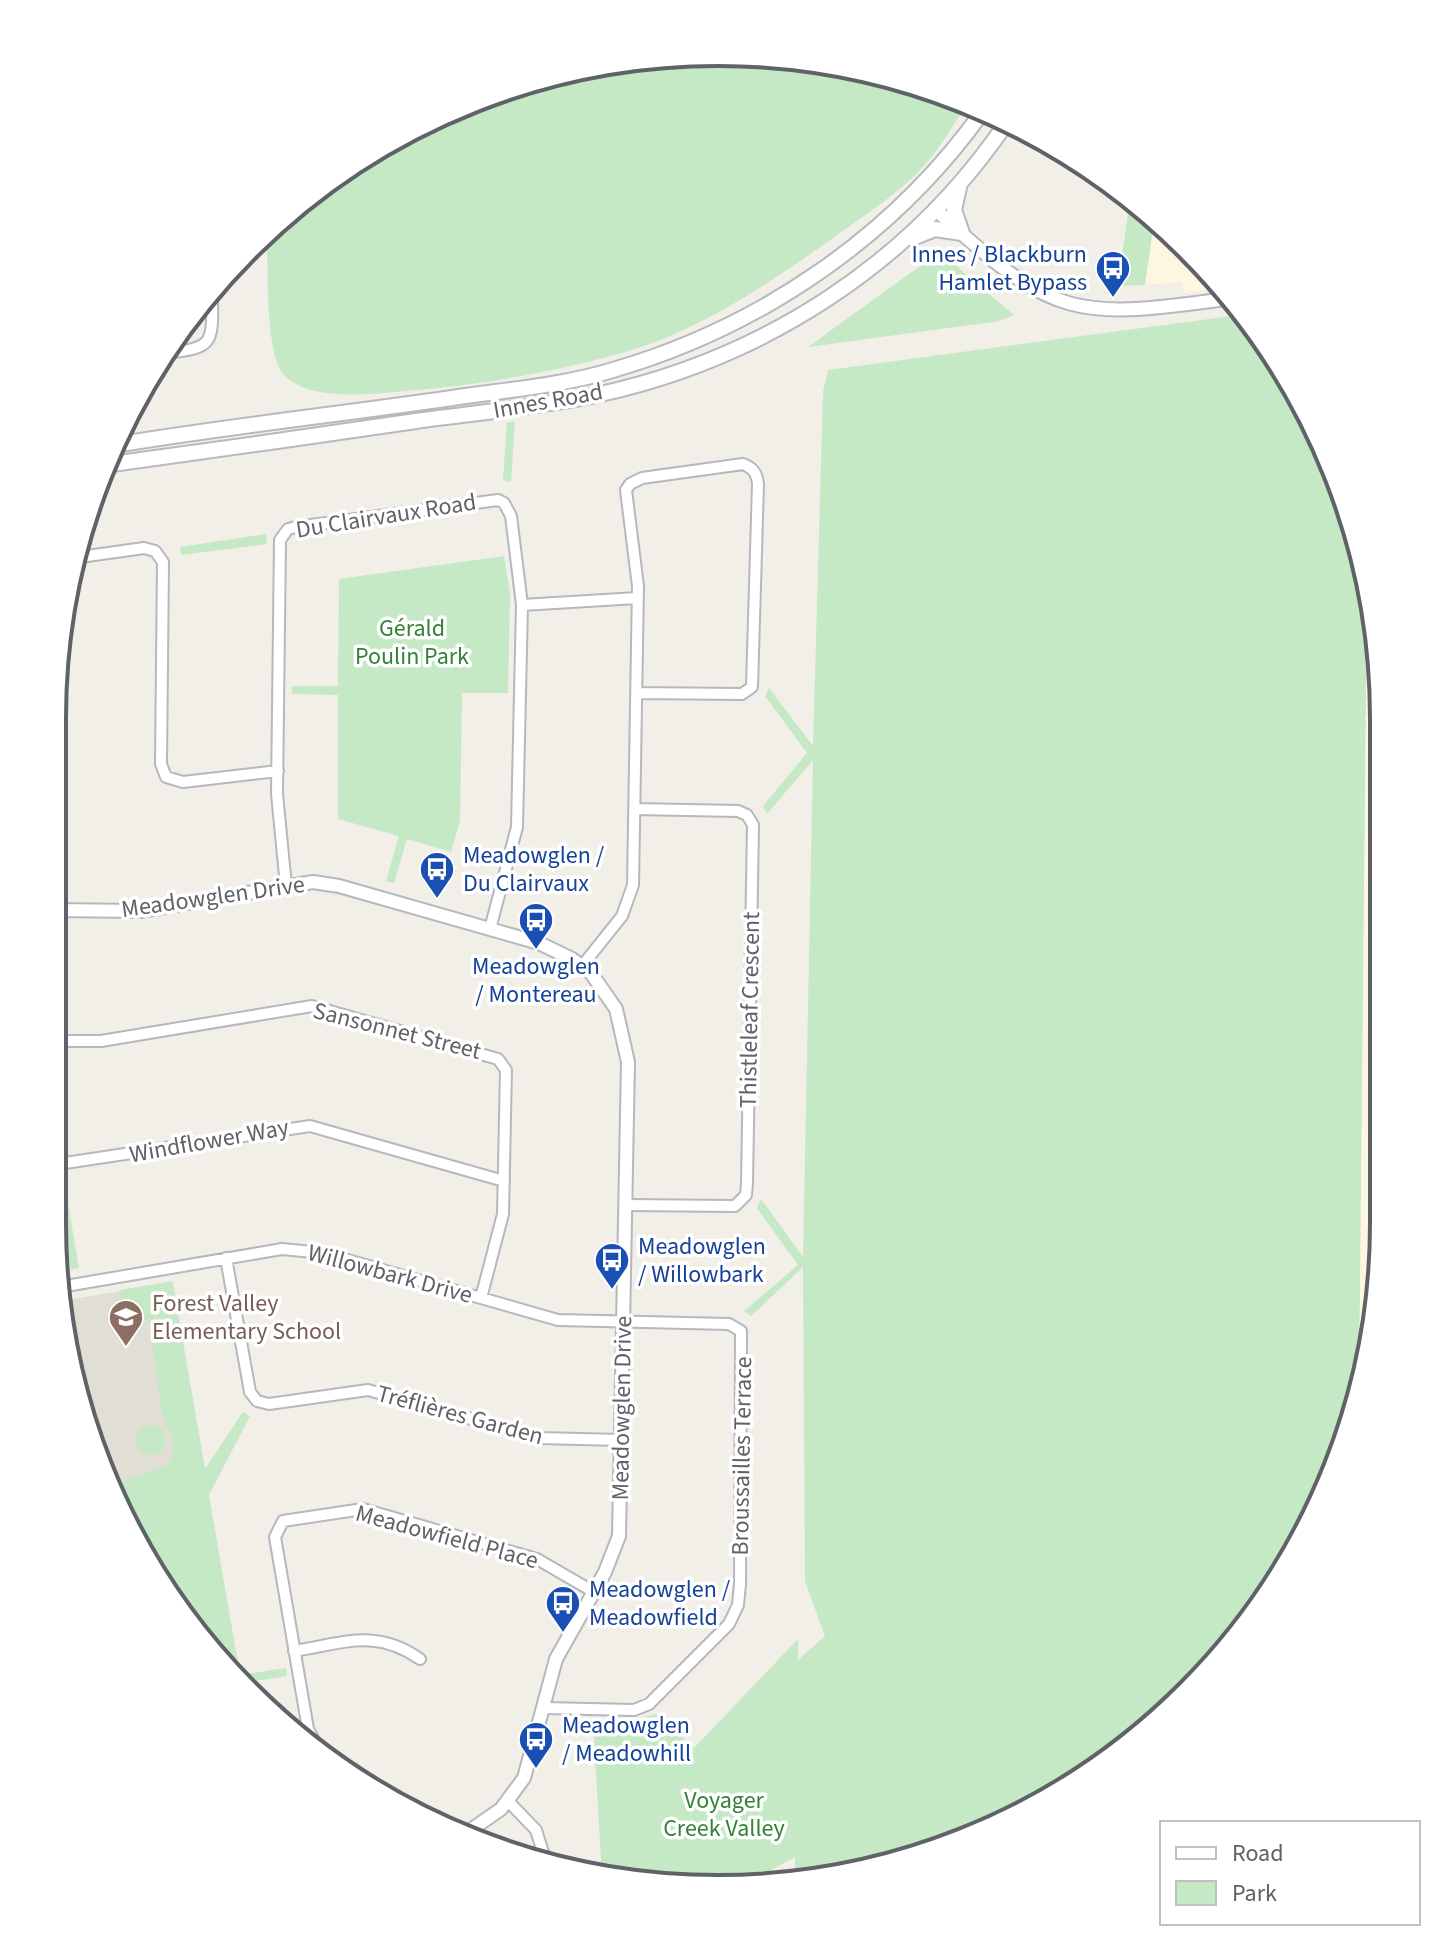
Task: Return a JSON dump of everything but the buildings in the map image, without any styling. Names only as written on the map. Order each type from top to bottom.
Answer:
[{"type":"main road","name":"Innes Road","points":[[127,443],[517,389],[611,371],[714,333],[819,274],[916,192],[956,149],[977,120]]},
{"type":"main road","name":"Innes Road","points":[[118,463],[495,411],[645,383],[722,356],[788,325],[847,287],[904,241],[961,180],[1000,130]]},
{"type":"main road","points":[[904,241],[935,229],[962,233],[954,210],[961,180]]},
{"type":"main road","points":[[916,192],[935,209]]},
{"type":"street","points":[[935,209],[1010,276],[1034,291],[1078,308],[1135,311],[1218,300]]},
{"type":"street","points":[[179,352],[198,349],[209,343],[213,333],[212,307]]},
{"type":"street","points":[[582,966],[628,907],[633,885],[637,598],[625,497],[630,484],[642,478],[743,464],[753,470],[758,484],[752,687],[742,694],[637,693]]},
{"type":"street","name":"Du Clairvaux Road","points":[[286,886],[278,771],[280,540],[288,529],[498,500],[504,503],[511,516],[522,605],[517,827],[490,929]]},
{"type":"street","points":[[86,556],[144,548],[160,554],[163,562],[161,764],[166,777],[183,782],[278,771]]},
{"type":"street","points":[[522,605],[637,598]]},
{"type":"street","name":"Thistleleaf Crescent","points":[[625,1205],[735,1206],[746,1195],[747,1168],[751,820],[738,811],[635,809]]},
{"type":"street","name":"Meadowglen Drive","points":[[66,910],[140,911],[313,882],[339,886],[557,950],[582,966],[608,997],[625,1038],[619,1536],[610,1562],[556,1659],[531,1761],[508,1801],[474,1827]]},
{"type":"street","name":"Sansonnet Street","points":[[66,1041],[101,1041],[312,1006],[493,1056],[503,1063],[506,1070],[504,1181],[501,1226],[481,1298]]},
{"type":"street","name":"Windflower Way","points":[[66,1163],[310,1126],[504,1181]]},
{"type":"street","name":"Willowbark Drive","points":[[69,1285],[282,1249],[323,1253],[558,1320],[623,1322]]},
{"type":"street","name":"Tréflières Garden","points":[[226,1258],[250,1392],[257,1401],[269,1404],[368,1390],[539,1438],[621,1440]]},
{"type":"street","name":"Broussailles Terrace","points":[[544,1708],[634,1710],[649,1704],[723,1631],[738,1605],[741,1331],[729,1324],[623,1322]]},
{"type":"street","name":"Meadowfield Place","points":[[308,1730],[275,1537],[279,1524],[288,1519],[363,1509],[537,1559],[594,1592]]},
{"type":"street","points":[[294,1651],[376,1638],[400,1645],[420,1659]]},
{"type":"street","points":[[508,1801],[536,1830],[543,1851]]},
{"type":"shaded area","points":[[1153,232],[1209,289],[1184,293],[1182,282],[1145,285]]},
{"type":"shaded area","points":[[1365,644],[1370,718],[1370,1223],[1369,1266],[1358,1347]]},
{"type":"shaded area","name":"Forest Valley Elementary School","points":[[173,1282],[205,1470],[126,1496],[88,1392],[71,1299]]},
{"type":"green space","points":[[675,67],[761,67],[887,88],[961,113],[941,144],[913,177],[891,196],[762,287],[659,341],[605,358],[463,385],[359,394],[325,393],[295,384],[284,375],[273,349],[267,247],[321,201],[392,153],[430,133],[468,116],[549,88]]},
{"type":"green space","points":[[1128,212],[1153,232],[1145,285],[1118,286]]},
{"type":"green space","points":[[948,259],[1014,315],[1000,321],[808,347],[920,266]]},
{"type":"green space","name":"Voyager Creek Valley","points":[[1231,316],[1283,392],[1303,430],[1335,508],[1348,549],[1366,653],[1359,1335],[1348,1392],[1335,1433],[1303,1511],[1283,1549],[1235,1620],[1208,1653],[1148,1713],[1115,1740],[1044,1788],[1006,1808],[968,1825],[887,1853],[795,1870],[795,1857],[761,1874],[675,1874],[601,1864],[593,1720],[633,1720],[656,1714],[694,1748],[798,1639],[798,1660],[825,1636],[805,1581],[803,1267],[751,1316],[744,1311],[798,1265],[757,1208],[761,1199],[803,1257],[813,760],[767,814],[763,806],[807,753],[765,696],[769,688],[813,746],[823,392],[828,370]]},
{"type":"green space","points":[[515,421],[511,482],[503,480],[507,422]]},
{"type":"green space","points":[[266,534],[267,544],[181,555],[180,547]]},
{"type":"green space","name":"Gérald Poulin Park","points":[[504,556],[510,593],[508,693],[462,693],[460,821],[451,852],[407,839],[394,883],[386,881],[399,836],[338,819],[338,695],[292,694],[292,686],[338,686],[339,579]]},
{"type":"green space","points":[[66,1192],[79,1268],[71,1270],[66,1243]]},
{"type":"green space","points":[[172,1281],[205,1469],[243,1412],[250,1416],[209,1495],[238,1664],[176,1585],[153,1549],[120,1483],[166,1466],[172,1458],[173,1442],[162,1414],[149,1319],[119,1320],[120,1290]]},
{"type":"green space","points":[[151,1425],[161,1430],[166,1440],[161,1450],[151,1455],[141,1450],[136,1440],[141,1430]]},
{"type":"green space","points":[[286,1668],[287,1676],[254,1681],[248,1674]]},
{"type":"place","name":"Innes / Blackburn Hamlet Bypass","points":[[1113,299]]},
{"type":"place","name":"Meadowglen / Du Clairvaux","points":[[437,900]]},
{"type":"place","name":"Meadowglen / Montereau","points":[[536,951]]},
{"type":"place","name":"Meadowglen / Willowbark","points":[[612,1291]]},
{"type":"place","name":"Forest Valley Elementary School","points":[[126,1348]]},
{"type":"place","name":"Meadowglen / Meadowfield","points":[[563,1634]]},
{"type":"place","name":"Meadowglen / Meadowhill","points":[[536,1770]]}]
